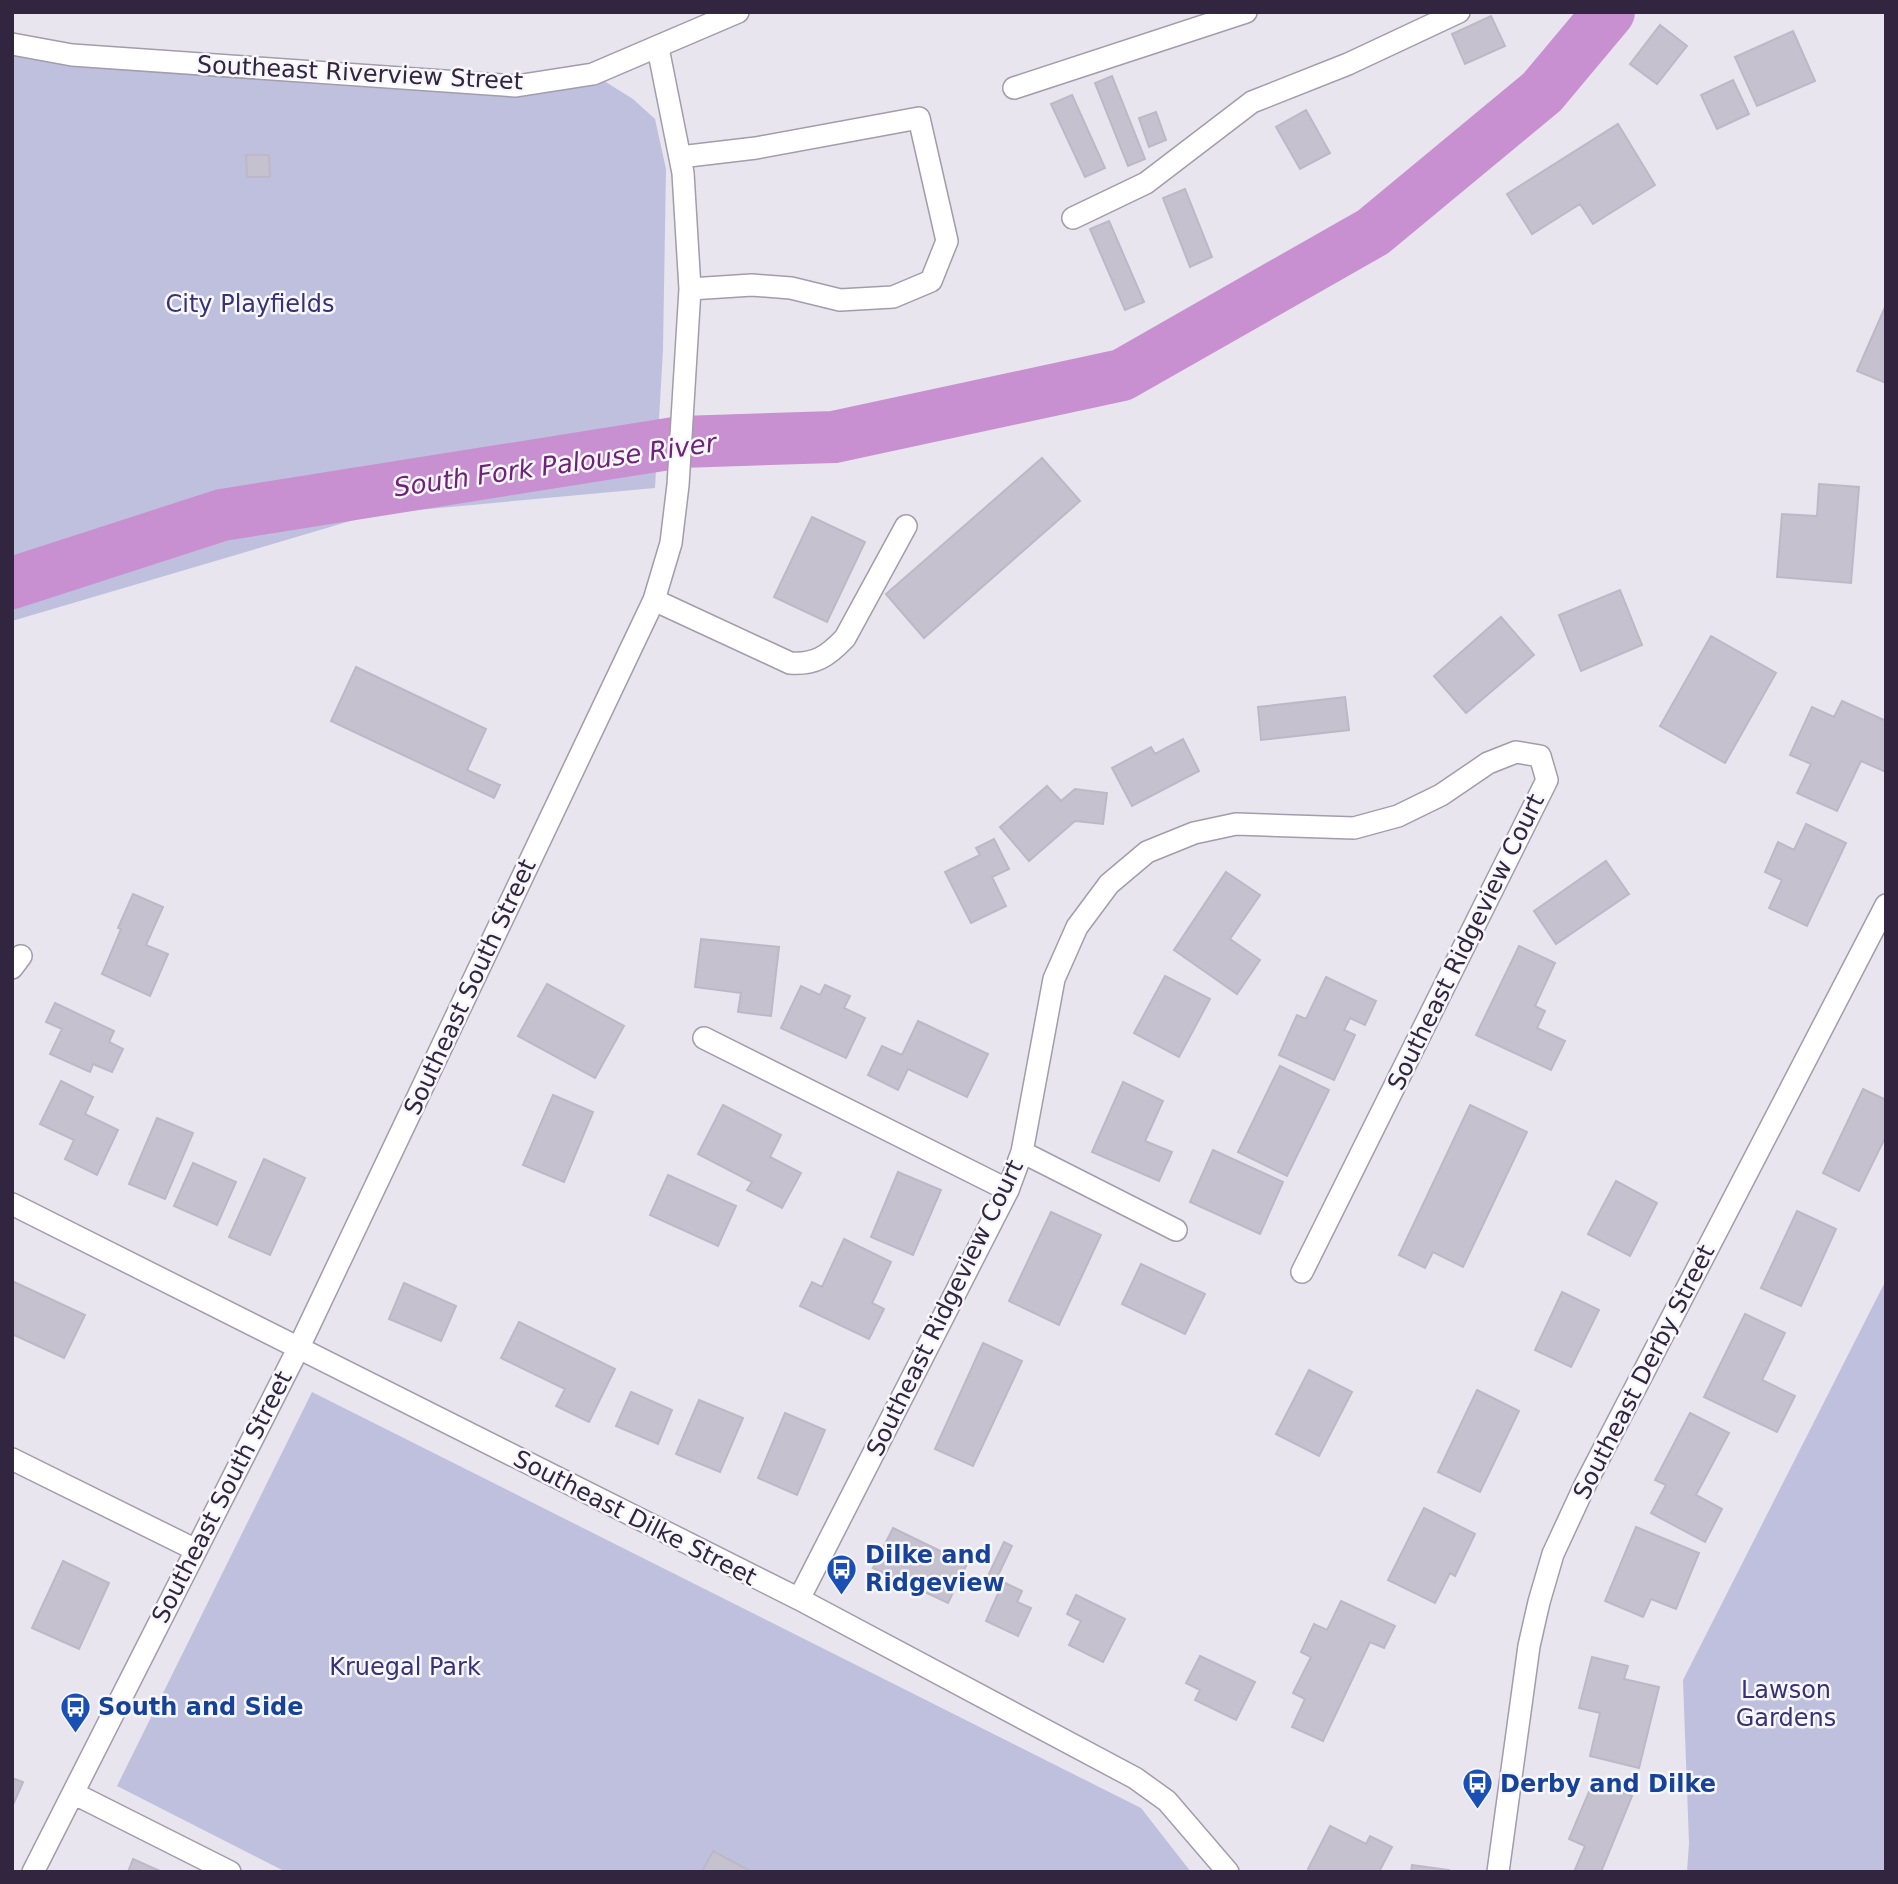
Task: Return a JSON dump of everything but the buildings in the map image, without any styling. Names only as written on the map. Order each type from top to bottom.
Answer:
[{"type":"street","name":"Southeast Riverview Street","points":[[12,44],[72,55],[516,86],[593,74],[738,12]]},
{"type":"street","points":[[1014,88],[1245,12]]},
{"type":"street","points":[[1073,218],[1146,183],[1252,102],[1348,64],[1459,12]]},
{"type":"street","name":"Southeast South Street","points":[[33,1872],[298,1349],[654,600],[671,543],[678,485],[690,289],[683,173],[658,48]]},
{"type":"street","points":[[680,157],[756,148],[919,118],[947,241],[932,281],[893,297],[840,300],[791,288],[752,285],[690,289]]},
{"type":"street","points":[[654,600],[790,663],[806,664],[832,651],[845,638],[906,526]]},
{"type":"street","name":"Southeast Ridgeview Court","points":[[799,1600],[1008,1190],[1022,1152],[1054,979],[1077,927],[1109,884],[1147,852],[1194,833],[1236,824],[1354,828],[1398,816],[1441,795],[1488,762],[1516,752],[1540,755],[1547,780],[1302,1272]]},
{"type":"street","name":"Southeast Derby Street","points":[[1497,1872],[1529,1646],[1538,1602],[1553,1554],[1584,1485],[1886,905]]},
{"type":"street","points":[[704,1038],[1008,1190]]},
{"type":"street","points":[[1022,1152],[1176,1230]]},
{"type":"street","name":"Southeast Dilke Street","points":[[12,1204],[799,1600],[1135,1778],[1167,1801],[1228,1872]]},
{"type":"street","points":[[12,1459],[195,1550]]},
{"type":"street","points":[[73,1793],[230,1872]]},
{"type":"green space","name":"City Playfields","points":[[12,44],[516,86],[593,74],[633,99],[655,119],[666,169],[663,350],[655,488],[374,514],[12,621]]},
{"type":"green space","name":"Lawson Gardens","points":[[1886,1280],[1886,1872],[1687,1872],[1689,1843],[1683,1680]]},
{"type":"green space","name":"Kruegal Park","points":[[312,1392],[1141,1808],[1191,1872],[286,1872],[117,1786]]},
{"type":"waterway","name":"South Fork Palouse River","points":[[12,583],[222,515],[681,442],[834,437],[1122,375],[1373,232],[1542,92],[1609,12]]},
{"type":"place","name":"Dilke and Ridgeview","points":[[842,1596]]},
{"type":"place","name":"South and Side","points":[[75,1734]]},
{"type":"place","name":"Derby and Dilke","points":[[1477,1811]]}]
